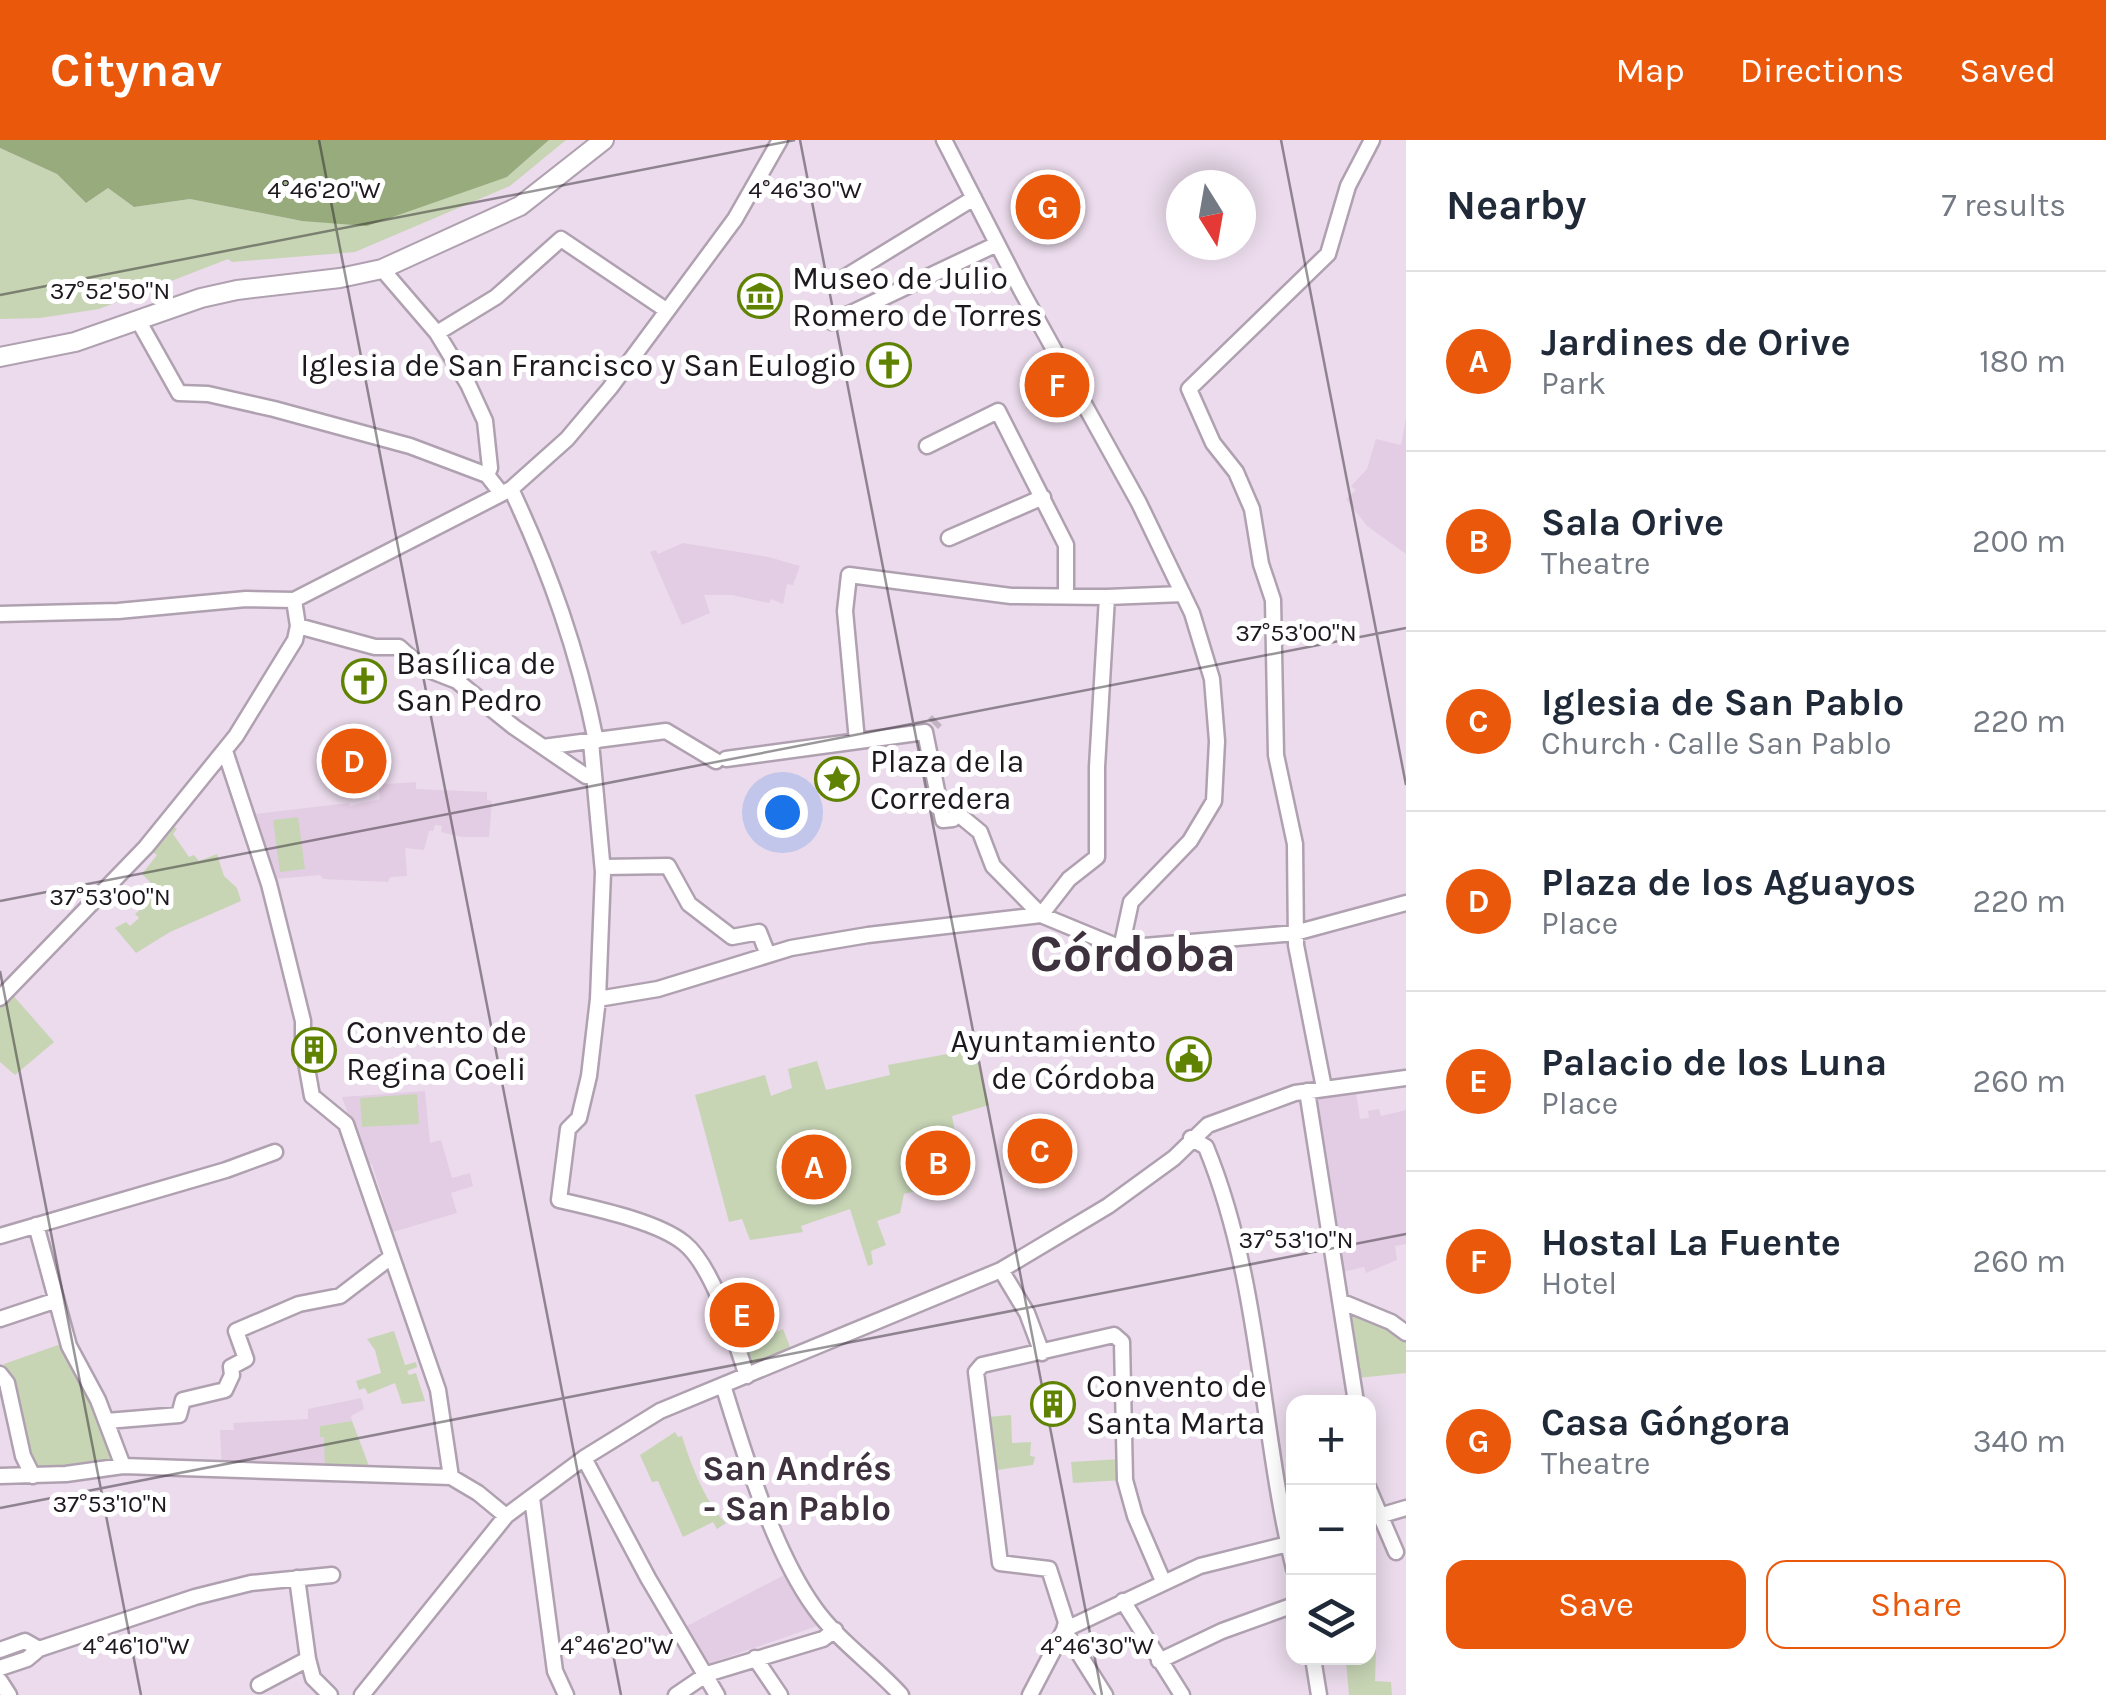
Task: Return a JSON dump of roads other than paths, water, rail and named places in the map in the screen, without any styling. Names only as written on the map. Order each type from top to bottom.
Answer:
[{"type":"street","points":[[0,357],[74,342],[201,298],[382,268],[520,206],[604,140]]},
{"type":"street","points":[[0,614],[118,611],[246,599],[294,600],[506,491],[567,439],[610,388],[747,198],[780,140]]},
{"type":"street","points":[[944,140],[1139,503],[1183,594],[1205,647],[1212,678],[1216,790],[1210,810],[1190,841],[1131,902],[1121,948]]},
{"type":"street","points":[[1324,1088],[1295,933],[1295,844],[1276,756],[1273,600],[1261,564],[1252,509],[1236,472],[1213,443],[1189,389],[1326,257],[1348,186],[1372,140]]},
{"type":"street","points":[[837,282],[974,198]]},
{"type":"street","points":[[437,333],[496,297],[561,239],[666,310]]},
{"type":"street","points":[[832,322],[997,244]]},
{"type":"street","points":[[382,268],[437,333],[468,384],[484,421],[490,468],[487,475]]},
{"type":"street","points":[[138,320],[178,393],[208,394],[276,409],[410,446],[487,475],[506,491],[560,602],[583,676],[593,742],[603,867],[598,998],[589,1076],[579,1118],[568,1129],[559,1200],[631,1220],[684,1242],[722,1303],[748,1376]]},
{"type":"street","points":[[927,446],[998,411],[1066,545],[1066,597]]},
{"type":"street","points":[[949,538],[1043,497]]},
{"type":"street","points":[[856,741],[844,611],[849,575],[960,592],[1066,597],[1183,594]]},
{"type":"street","points":[[598,998],[658,989],[768,955],[868,935],[1041,915],[1069,879],[1097,858],[1097,753],[1107,597]]},
{"type":"street","points":[[0,998],[146,848],[236,736],[288,656],[298,626],[294,600]]},
{"type":"street","points":[[298,626],[375,647],[399,647],[421,668],[457,682],[586,776],[594,775]]},
{"type":"street","points":[[544,747],[666,732],[721,760],[925,732],[943,820],[958,819],[980,832],[993,866],[1041,915],[1121,948],[1295,933],[1406,903]]},
{"type":"street","points":[[225,750],[286,948],[312,1096],[346,1124],[438,1390],[451,1478]]},
{"type":"street","points":[[603,867],[671,868],[689,904],[732,937],[760,932],[768,955]]},
{"type":"street","points":[[362,1695],[506,1516],[584,1458],[660,1410],[1001,1270],[1108,1206],[1174,1158],[1208,1125],[1307,1091],[1406,1078]]},
{"type":"street","points":[[1307,1091],[1355,1395]]},
{"type":"street","points":[[1191,1138],[1206,1147],[1241,1258],[1286,1532]]},
{"type":"street","points":[[0,1236],[275,1152]]},
{"type":"street","points":[[36,1225],[54,1302],[75,1362],[107,1421],[123,1466]]},
{"type":"street","points":[[107,1421],[180,1414],[183,1400],[225,1390],[232,1367],[246,1359],[236,1331],[299,1304],[340,1296],[389,1250]]},
{"type":"street","points":[[1001,1270],[1027,1312],[1042,1352]]},
{"type":"street","points":[[1340,1301],[1406,1333]]},
{"type":"street","points":[[0,1320],[54,1302]]},
{"type":"street","points":[[1030,1695],[1066,1622],[1049,1568],[1000,1564],[976,1372],[982,1364],[1114,1334],[1122,1342],[1125,1480],[1163,1581]]},
{"type":"street","points":[[0,1374],[7,1383],[23,1456],[33,1476]]},
{"type":"street","points":[[724,1385],[743,1452],[769,1518],[814,1608],[901,1695]]},
{"type":"street","points":[[584,1458],[717,1695]]},
{"type":"street","points":[[0,1476],[123,1466],[451,1478],[478,1493],[506,1516]]},
{"type":"street","points":[[532,1498],[555,1671],[566,1695]]},
{"type":"street","points":[[1376,1508],[1396,1552]]},
{"type":"street","points":[[1379,1516],[1406,1508]]},
{"type":"street","points":[[1064,1630],[1200,1566],[1286,1544]]},
{"type":"street","points":[[0,1668],[39,1649],[195,1597],[251,1582],[332,1575]]},
{"type":"street","points":[[296,1578],[308,1659],[314,1678],[330,1695]]},
{"type":"street","points":[[1123,1601],[1182,1695]]},
{"type":"street","points":[[1160,1661],[1222,1631],[1286,1608]]},
{"type":"street","points":[[676,1695],[707,1674],[823,1639],[836,1630]]},
{"type":"street","points":[[1064,1630],[1105,1695]]},
{"type":"street","points":[[0,1650],[26,1641],[39,1649]]},
{"type":"street","points":[[755,1658],[780,1695]]},
{"type":"street","points":[[259,1686],[308,1659]]},
{"type":"street","points":[[1314,1665],[1319,1695]]},
{"type":"street","points":[[0,1680],[8,1695]]},
{"type":"tunnel","points":[[933,724],[937,720]]},
{"type":"place","name":"Casa Góngora","points":[[1048,207]]},
{"type":"place","name":"Museo de Julio Romero de Torres","points":[[760,296]]},
{"type":"place","name":"Iglesia de San Francisco y San Eulogio","points":[[889,365]]},
{"type":"place","name":"Hostal La Fuente","points":[[1057,385]]},
{"type":"place","name":"Basílica de San Pedro","points":[[364,681]]},
{"type":"place","name":"Plaza de los Aguayos","points":[[354,761]]},
{"type":"place","name":"Plaza de la Corredera","points":[[837,779]]},
{"type":"place","name":"Convento de Regina Coeli","points":[[314,1050]]},
{"type":"place","name":"Ayuntamiento de Córdoba","points":[[1189,1059]]},
{"type":"place","name":"Iglesia de San Pablo","points":[[1040,1151]]},
{"type":"place","name":"Sala Orive","points":[[938,1163]]},
{"type":"place","name":"Jardines de Orive","points":[[814,1167]]},
{"type":"place","name":"Palacio de los Luna","points":[[742,1315]]},
{"type":"place","name":"Convento de Santa Marta","points":[[1053,1404]]},
{"type":"district","name":"Córdoba","points":[[1133,953]]},
{"type":"district","name":"San Andrés - San Pablo","points":[[797,1488]]}]
